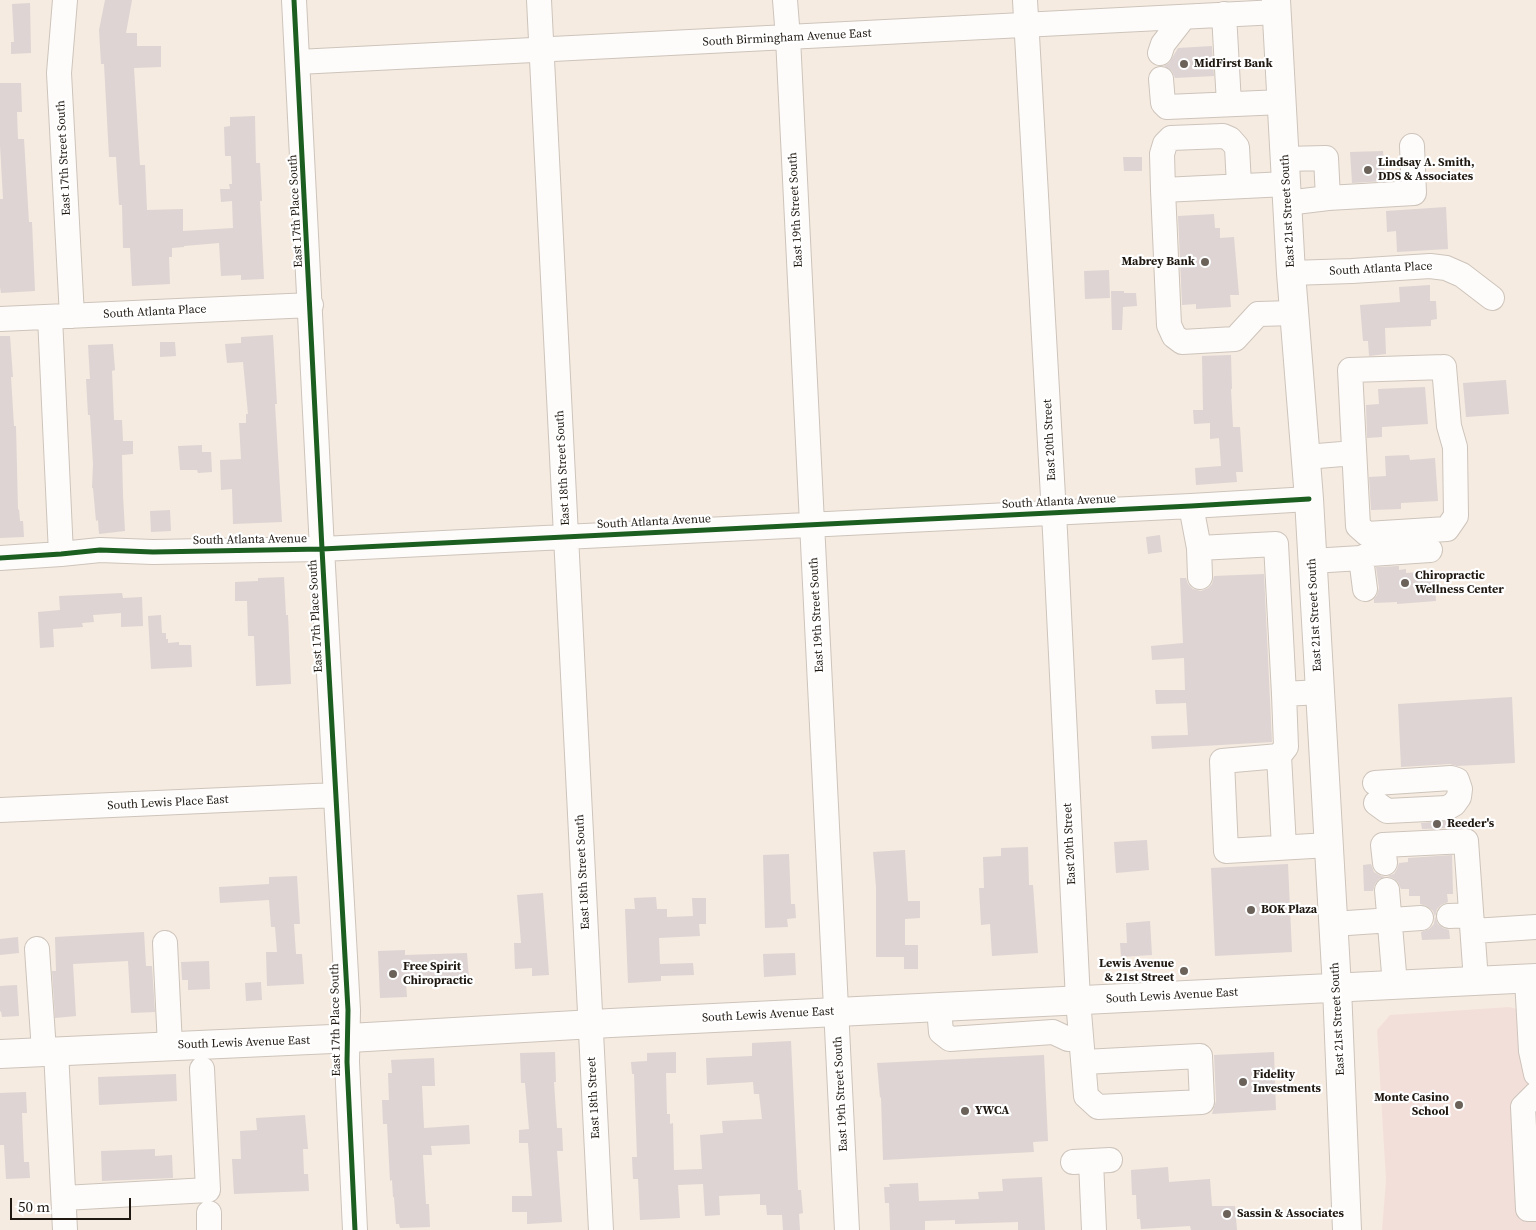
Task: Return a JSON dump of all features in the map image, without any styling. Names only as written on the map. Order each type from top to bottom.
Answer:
[{"type":"main road","name":"East 21st Street South","points":[[1276,6],[1291,274],[1309,499],[1337,988],[1347,1230]]},
{"type":"main road","name":"South Lewis Avenue East","points":[[0,1054],[347,1039],[591,1024],[1531,978]]},
{"type":"street","name":"East 17th Street South","points":[[61,554],[59,73],[65,0]]},
{"type":"street","name":"East 17th Place South","points":[[294,0],[348,1010],[347,1062],[355,1230]]},
{"type":"street","name":"East 18th Street South","points":[[539,0],[588,966]]},
{"type":"street","name":"East 19th Street South","points":[[785,0],[847,1230]]},
{"type":"street","name":"East 20th Street","points":[[1024,0],[1054,512],[1078,1000],[1086,1096],[1098,1107],[1202,1102],[1200,1056],[1084,1062]]},
{"type":"street","name":"South Birmingham Avenue East","points":[[298,62],[1026,25],[1158,9],[1184,17],[1224,14],[1276,6]]},
{"type":"street","points":[[1224,14],[1229,104]]},
{"type":"street","points":[[1160,53],[1163,44],[1184,17]]},
{"type":"street","points":[[1161,78],[1163,103],[1167,107],[1282,102]]},
{"type":"street","points":[[1239,185],[1237,147],[1230,139],[1223,136],[1171,138],[1165,144],[1162,154],[1163,190],[1170,325],[1174,336],[1182,342],[1235,339],[1258,314],[1294,313]]},
{"type":"street","points":[[1163,190],[1286,182],[1328,198],[1414,193],[1412,146]]},
{"type":"street","points":[[1286,182],[1326,158],[1328,198]]},
{"type":"street","name":"South Atlanta Place","points":[[1291,274],[1430,266],[1446,268],[1462,276],[1492,298]]},
{"type":"street","name":"South Atlanta Place","points":[[0,319],[311,305]]},
{"type":"street","points":[[1444,366],[1449,426],[1455,447],[1456,486],[1456,516],[1447,528],[1367,534],[1358,526],[1354,453],[1350,370],[1444,366]]},
{"type":"street","points":[[1306,457],[1354,453]]},
{"type":"street","name":"South Atlanta Avenue","points":[[0,558],[100,550],[154,552],[322,549],[1309,499]]},
{"type":"street","points":[[1191,506],[1199,548],[1200,577]]},
{"type":"street","points":[[1199,548],[1276,544],[1286,747],[1279,756],[1284,847]]},
{"type":"street","points":[[1312,561],[1361,558],[1370,554],[1430,550]]},
{"type":"street","points":[[1361,558],[1365,589]]},
{"type":"street","points":[[1284,694],[1320,692]]},
{"type":"street","points":[[1279,756],[1222,761],[1226,851],[1329,845]]},
{"type":"street","name":"South Lewis Place East","points":[[0,810],[336,795]]},
{"type":"street","points":[[1385,864],[1383,845],[1466,841],[1464,921],[1476,981]]},
{"type":"street","points":[[1387,890],[1395,985]]},
{"type":"street","points":[[1333,924],[1421,918]]},
{"type":"street","points":[[1464,921],[1536,927]]},
{"type":"street","points":[[165,943],[170,1046]]},
{"type":"street","points":[[37,949],[50,1051],[64,1198],[65,1230]]},
{"type":"street","name":"East 18th Street","points":[[588,966],[601,1230]]},
{"type":"street","points":[[1531,978],[1531,1051],[1536,1074]]},
{"type":"street","points":[[939,1008],[941,1032],[950,1039],[1053,1032],[1068,1039],[1081,1038]]},
{"type":"street","points":[[64,1198],[208,1190],[202,1069]]},
{"type":"street","points":[[1536,1094],[1523,1106],[1528,1209],[1536,1209]]},
{"type":"street","points":[[1092,1161],[1094,1230]]},
{"type":"shaded area","name":"Monte Casino School","points":[[1509,1007],[1517,1009],[1536,1007],[1536,1230],[1382,1230],[1386,1180],[1377,1030],[1390,1015]]},
{"type":"building","points":[[105,0],[132,0],[126,33],[137,33],[137,46],[161,46],[161,67],[134,68],[140,165],[145,165],[147,210],[183,209],[183,231],[233,228],[232,201],[221,202],[220,189],[230,189],[229,184],[232,184],[231,156],[225,156],[224,127],[230,126],[230,117],[255,116],[256,163],[260,163],[264,279],[241,280],[241,275],[221,276],[219,243],[172,248],[172,257],[169,257],[170,284],[132,286],[130,248],[123,248],[122,205],[119,205],[116,157],[109,157],[104,64],[101,64],[99,30]]},
{"type":"building","points":[[30,3],[31,53],[11,54],[11,42],[14,42],[12,4]]},
{"type":"building","name":"MidFirst Bank","points":[[1212,46],[1214,76],[1175,78],[1172,71],[1164,66],[1169,63],[1178,48]]},
{"type":"building","points":[[0,83],[21,83],[22,112],[17,112],[18,139],[24,139],[29,222],[32,222],[35,291],[1,293],[0,199],[3,199],[0,145]]},
{"type":"building","name":"Lindsay A. Smith, DDS & Associates","points":[[1383,151],[1385,181],[1352,183],[1350,152]]},
{"type":"building","points":[[1123,157],[1142,157],[1142,171],[1124,171]]},
{"type":"building","points":[[1446,207],[1448,249],[1397,252],[1396,231],[1387,232],[1386,211]]},
{"type":"building","name":"Mabrey Bank","points":[[1214,214],[1215,228],[1220,228],[1220,238],[1234,237],[1239,295],[1230,295],[1231,307],[1196,309],[1196,304],[1182,305],[1178,216]]},
{"type":"building","points":[[1109,270],[1110,298],[1085,299],[1084,271]]},
{"type":"building","points":[[1430,285],[1430,301],[1436,301],[1437,319],[1431,320],[1431,326],[1385,328],[1386,354],[1369,356],[1368,341],[1363,341],[1360,305],[1400,302],[1399,287]]},
{"type":"building","points":[[1111,291],[1136,293],[1137,306],[1123,307],[1122,330],[1112,330]]},
{"type":"building","points":[[273,335],[282,522],[233,524],[232,489],[221,490],[220,460],[241,459],[239,423],[246,423],[246,414],[248,414],[243,362],[227,363],[225,344],[241,343],[241,337]]},
{"type":"building","points":[[0,336],[10,336],[14,426],[16,426],[18,510],[20,521],[23,521],[24,537],[0,538]]},
{"type":"building","points":[[160,342],[175,342],[176,356],[160,357]]},
{"type":"building","points":[[113,344],[115,370],[112,371],[114,420],[122,420],[123,441],[133,441],[133,454],[122,455],[125,531],[99,534],[92,488],[93,464],[86,379],[90,379],[88,345]]},
{"type":"building","points":[[1231,355],[1233,427],[1240,427],[1243,472],[1236,472],[1237,482],[1196,485],[1195,468],[1221,466],[1219,438],[1210,439],[1210,423],[1194,424],[1193,410],[1203,410],[1202,356]]},
{"type":"building","points":[[1506,380],[1509,414],[1466,417],[1463,383]]},
{"type":"building","points":[[1425,387],[1428,424],[1382,427],[1382,437],[1367,438],[1366,405],[1379,404],[1378,389]]},
{"type":"building","points":[[202,445],[202,452],[211,452],[212,472],[198,473],[197,470],[180,470],[178,446]]},
{"type":"building","points":[[1409,455],[1410,460],[1435,458],[1438,501],[1401,503],[1401,509],[1371,510],[1369,477],[1386,476],[1385,456]]},
{"type":"building","points":[[170,510],[171,531],[151,532],[150,511]]},
{"type":"building","points":[[1160,535],[1162,552],[1148,554],[1146,537]]},
{"type":"building","name":"Chiropractic Wellness Center","points":[[1399,566],[1399,570],[1406,569],[1406,573],[1434,571],[1436,601],[1397,604],[1397,602],[1374,603],[1379,588],[1376,567]]},
{"type":"building","points":[[1264,574],[1272,742],[1152,749],[1151,736],[1188,735],[1186,703],[1156,704],[1155,690],[1185,690],[1184,658],[1152,660],[1151,646],[1183,643],[1180,578],[1186,578],[1188,584],[1193,589],[1201,591],[1212,584],[1214,576]]},
{"type":"building","points":[[284,577],[286,615],[288,615],[291,684],[256,686],[254,636],[248,636],[247,601],[235,601],[235,582],[258,581],[258,578]]},
{"type":"building","points":[[122,593],[123,598],[142,597],[143,626],[121,627],[121,613],[93,615],[94,622],[82,623],[83,627],[53,629],[54,647],[40,648],[38,612],[60,610],[59,596]]},
{"type":"building","points":[[161,615],[162,633],[166,633],[168,643],[179,642],[179,645],[191,645],[192,667],[151,669],[148,616]]},
{"type":"building","points":[[1512,697],[1515,763],[1401,767],[1398,704]]},
{"type":"building","points":[[1452,820],[1453,828],[1422,829],[1421,823]]},
{"type":"building","points":[[1147,840],[1149,870],[1116,873],[1114,842]]},
{"type":"building","points":[[1028,847],[1029,885],[1033,885],[1038,953],[992,956],[990,924],[981,925],[979,888],[984,888],[983,857],[1001,856],[1001,848]]},
{"type":"building","points":[[905,850],[908,901],[920,901],[920,918],[905,919],[905,945],[918,945],[918,969],[904,969],[904,957],[876,957],[876,887],[873,852]]},
{"type":"building","points":[[789,854],[791,904],[795,904],[796,918],[787,919],[788,927],[765,928],[763,855]]},
{"type":"building","name":"Reeder's","points":[[1452,855],[1453,894],[1447,894],[1448,902],[1437,909],[1435,916],[1438,924],[1449,930],[1450,939],[1422,940],[1421,932],[1429,929],[1434,924],[1435,917],[1433,911],[1427,906],[1420,904],[1420,896],[1409,896],[1409,889],[1401,889],[1398,882],[1387,876],[1394,874],[1399,863],[1408,862],[1408,858]]},
{"type":"building","name":"BOK Plaza","points":[[1288,864],[1292,952],[1215,956],[1211,868]]},
{"type":"building","points":[[1371,864],[1374,872],[1385,877],[1379,879],[1373,891],[1364,891],[1363,865]]},
{"type":"building","points":[[297,876],[300,924],[294,924],[296,954],[302,954],[304,984],[267,986],[266,952],[277,952],[275,927],[271,927],[269,900],[220,903],[219,887],[269,884],[269,877]]},
{"type":"building","points":[[543,893],[549,975],[532,976],[532,968],[515,969],[514,943],[521,943],[517,895]]},
{"type":"building","points":[[656,897],[657,909],[667,909],[667,917],[693,916],[692,898],[706,898],[706,924],[699,924],[700,936],[659,938],[660,964],[693,963],[694,975],[661,976],[661,981],[628,983],[625,909],[635,909],[634,898]]},
{"type":"building","points":[[1150,921],[1152,955],[1121,957],[1120,943],[1127,943],[1126,923]]},
{"type":"building","points":[[144,932],[146,966],[152,966],[155,1012],[131,1013],[128,961],[73,964],[76,1016],[55,1018],[52,971],[56,971],[55,937]]},
{"type":"building","points":[[18,937],[19,953],[0,955],[0,939]]},
{"type":"building","points":[[405,950],[405,955],[467,953],[469,980],[406,983],[407,997],[380,998],[378,951]]},
{"type":"building","points":[[795,953],[796,975],[764,977],[763,954]]},
{"type":"building","points":[[209,961],[210,989],[188,990],[188,980],[182,980],[181,962]]},
{"type":"building","points":[[261,982],[262,1000],[246,1001],[245,983]]},
{"type":"building","points":[[17,985],[19,1016],[2,1017],[0,1012],[0,986]]},
{"type":"building","points":[[791,1041],[798,1190],[801,1190],[803,1213],[799,1214],[800,1230],[783,1230],[782,1215],[767,1215],[766,1205],[760,1205],[760,1194],[719,1196],[720,1215],[705,1216],[703,1184],[678,1185],[680,1218],[640,1220],[638,1179],[633,1179],[632,1157],[637,1157],[634,1074],[632,1074],[631,1062],[647,1061],[647,1053],[676,1052],[676,1073],[666,1073],[667,1114],[670,1114],[670,1124],[673,1123],[674,1170],[702,1169],[700,1135],[723,1133],[722,1121],[762,1119],[759,1094],[754,1094],[753,1082],[707,1085],[706,1058],[752,1056],[752,1043]]},
{"type":"building","points":[[555,1052],[556,1082],[554,1082],[557,1128],[562,1128],[563,1151],[557,1151],[562,1222],[527,1224],[527,1212],[512,1212],[512,1196],[532,1196],[528,1143],[519,1143],[519,1130],[529,1129],[525,1083],[521,1083],[520,1053]]},
{"type":"building","name":"Fidelity Investments","points":[[1274,1052],[1276,1110],[1212,1114],[1216,1101],[1214,1055]]},
{"type":"building","name":"YWCA","points":[[1044,1055],[1048,1141],[1033,1142],[1034,1152],[883,1160],[881,1097],[877,1063]]},
{"type":"building","points":[[434,1058],[435,1086],[422,1086],[424,1128],[469,1125],[470,1144],[431,1146],[432,1155],[423,1155],[426,1204],[429,1204],[430,1227],[400,1228],[399,1224],[396,1224],[392,1180],[390,1181],[387,1124],[383,1124],[382,1100],[389,1100],[388,1073],[392,1073],[391,1060]]},
{"type":"building","points":[[176,1074],[177,1101],[99,1105],[98,1077]]},
{"type":"building","points":[[26,1092],[27,1113],[22,1113],[24,1162],[29,1162],[30,1178],[6,1179],[4,1145],[0,1145],[0,1093]]},
{"type":"building","points":[[305,1115],[308,1149],[303,1149],[304,1174],[308,1174],[309,1191],[234,1194],[232,1159],[241,1159],[240,1131],[257,1130],[256,1118]]},
{"type":"building","points":[[155,1149],[155,1156],[172,1155],[173,1178],[102,1181],[101,1151]]},
{"type":"building","points":[[1168,1167],[1169,1182],[1210,1179],[1212,1206],[1235,1206],[1237,1230],[1191,1230],[1190,1226],[1141,1229],[1140,1219],[1137,1219],[1136,1195],[1132,1195],[1131,1170]]},
{"type":"building","points":[[1042,1177],[1045,1230],[1018,1230],[1018,1222],[955,1224],[955,1220],[925,1221],[925,1230],[890,1230],[889,1203],[885,1203],[884,1187],[890,1187],[889,1184],[918,1183],[919,1201],[979,1199],[978,1192],[1003,1191],[1002,1179]]},
{"type":"cycle path","points":[[294,0],[348,1010],[347,1062],[355,1230]]},
{"type":"cycle path","points":[[0,558],[100,550],[153,552],[322,549],[1309,499]]},
{"type":"place","name":"MidFirst Bank","points":[[1184,64]]},
{"type":"place","name":"Lindsay A. Smith, DDS & Associates","points":[[1368,170]]},
{"type":"place","name":"Mabrey Bank","points":[[1205,262]]},
{"type":"place","name":"Chiropractic Wellness Center","points":[[1405,583]]},
{"type":"place","name":"Reeder's","points":[[1437,824]]},
{"type":"place","name":"BOK Plaza","points":[[1251,910]]},
{"type":"place","name":"Lewis Avenue & 21st Street","points":[[1184,971]]},
{"type":"place","name":"Free Spirit Chiropractic","points":[[393,974]]},
{"type":"place","name":"Fidelity Investments","points":[[1243,1082]]},
{"type":"place","name":"Monte Casino School","points":[[1459,1105]]},
{"type":"place","name":"YWCA","points":[[965,1111]]},
{"type":"place","name":"Sassin & Associates","points":[[1227,1214]]}]
